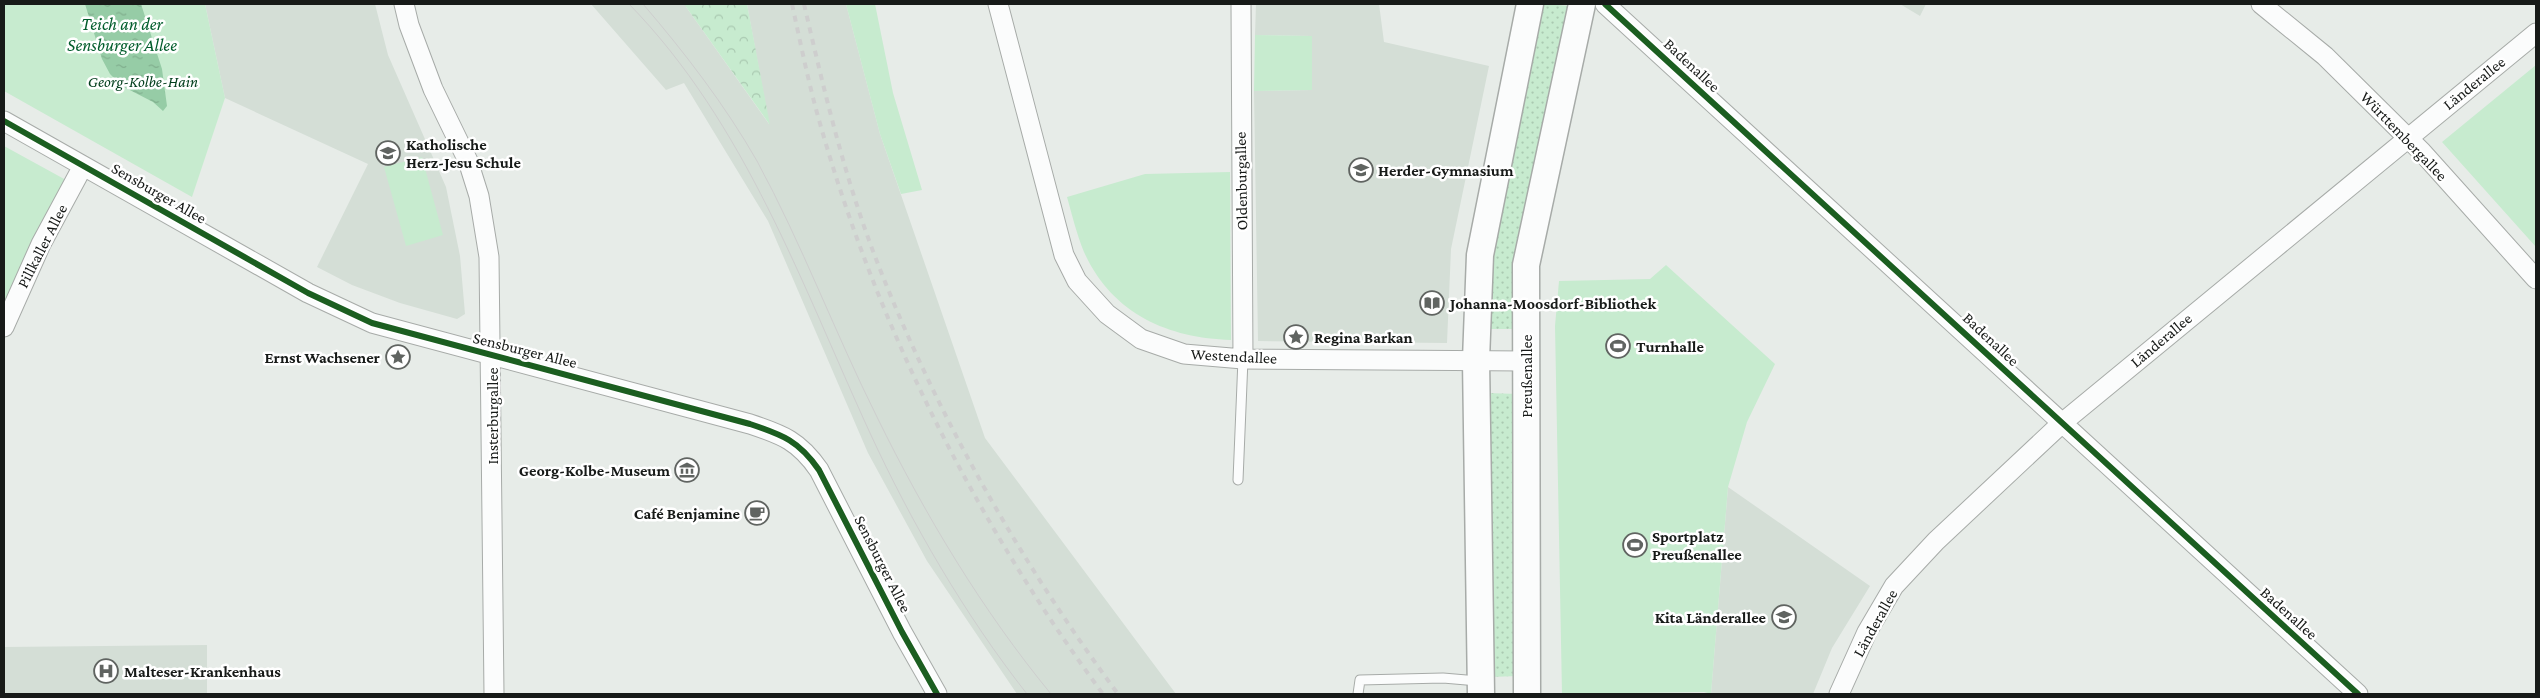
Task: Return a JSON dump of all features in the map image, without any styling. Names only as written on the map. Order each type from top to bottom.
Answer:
[{"type":"street","name":"Insterburgallee","points":[[404,4],[409,25],[433,89],[468,161],[479,196],[489,257],[492,356],[494,694]]},
{"type":"street","name":"Westendallee","points":[[998,4],[1064,255],[1077,281],[1107,314],[1141,339],[1184,354],[1243,359],[1526,361]]},
{"type":"street","name":"Oldenburgallee","points":[[1241,4],[1243,359]]},
{"type":"street","points":[[1481,688],[1476,360],[1480,255],[1530,4]]},
{"type":"street","name":"Preußenallee","points":[[1527,694],[1526,265],[1582,4]]},
{"type":"street","name":"Badenallee","points":[[1605,4],[2358,694]]},
{"type":"street","name":"Württembergallee","points":[[2261,4],[2325,56],[2407,137],[2536,279]]},
{"type":"street","name":"Länderallee","points":[[1839,694],[1867,632],[1894,586],[1936,541],[2062,423],[2407,137],[2536,33]]},
{"type":"street","name":"Sensburger Allee","points":[[4,121],[308,293],[372,323],[750,424],[792,440],[808,454],[819,470],[902,632],[938,694]]},
{"type":"street","name":"Pillkaller Allee","points":[[4,327],[41,244],[83,166]]},
{"type":"lane","points":[[1238,480],[1243,359]]},
{"type":"lane","points":[[1358,694],[1360,680],[1443,678],[1481,688]]},
{"type":"shaded area","name":"Katholische Herz-Jesu Schule","points":[[205,4],[375,4],[388,55],[446,187],[460,256],[465,314],[457,319],[400,303],[352,285],[317,267],[368,164],[225,98]]},
{"type":"shaded area","points":[[591,4],[684,4],[769,124],[747,4],[846,4],[880,134],[985,438],[1176,694],[1017,694],[927,561],[868,453],[768,221],[684,83],[666,90]]},
{"type":"shaded area","name":"Herder-Gymnasium","points":[[1256,4],[1379,4],[1384,42],[1489,66],[1451,249],[1447,343],[1258,341],[1254,91],[1312,90],[1312,36],[1255,35]]},
{"type":"shaded area","points":[[1900,4],[1926,4],[1920,16]]},
{"type":"shaded area","name":"Kita Länderallee","points":[[1728,487],[1870,586],[1832,648],[1813,694],[1711,694]]},
{"type":"shaded area","name":"Malteser-Krankenhaus","points":[[207,645],[207,694],[4,694],[4,647]]},
{"type":"green space","name":"Georg-Kolbe-Hain","points":[[4,4],[205,4],[225,98],[192,197],[4,91]]},
{"type":"green space","points":[[684,4],[747,4],[770,125]]},
{"type":"green space","points":[[846,4],[875,4],[893,93],[922,190],[901,194],[880,134]]},
{"type":"green space","points":[[1544,4],[1571,6],[1514,264],[1514,329],[1488,329],[1490,260]]},
{"type":"green space","points":[[1255,35],[1312,36],[1312,90],[1254,91]]},
{"type":"green space","points":[[2536,65],[2536,247],[2442,142]]},
{"type":"green space","points":[[4,146],[66,180],[4,311]]},
{"type":"green space","points":[[422,157],[443,235],[406,246],[384,167]]},
{"type":"green space","points":[[1230,172],[1231,340],[1185,334],[1164,328],[1126,307],[1110,292],[1096,274],[1084,252],[1067,197],[1145,174]]},
{"type":"green space","points":[[1666,265],[1775,364],[1747,422],[1728,487],[1711,694],[1704,692],[1562,694],[1555,326],[1559,281],[1650,279]]},
{"type":"green space","points":[[1487,393],[1518,394],[1518,676],[1490,677]]},
{"type":"water","name":"Teich an der Sensburger Allee","points":[[85,4],[141,4],[162,69],[167,106],[163,111],[153,102],[122,86],[110,74],[102,59]]},
{"type":"tram line","points":[[629,4],[670,51],[706,101],[738,153],[768,207],[870,433],[922,535],[982,633],[1027,694]]},
{"type":"tram line","points":[[643,4],[704,80],[745,140],[789,224],[895,454],[935,526],[978,595],[1001,629],[1051,694]]},
{"type":"railway","points":[[792,4],[817,112],[845,203],[872,278],[902,351],[936,423],[974,494],[1014,562],[1057,629],[1103,694]]},
{"type":"railway","points":[[804,4],[827,101],[854,196],[876,259],[925,374],[982,484],[1014,538],[1047,591],[1118,694]]},
{"type":"cycle path","points":[[1605,4],[2358,694]]},
{"type":"cycle path","points":[[4,121],[308,293],[372,323],[750,424],[789,440],[804,452],[819,470],[902,632],[937,694]]},
{"type":"place","name":"Katholische Herz-Jesu Schule","points":[[388,153]]},
{"type":"place","name":"Herder-Gymnasium","points":[[1361,170]]},
{"type":"place","name":"Johanna-Moosdorf-Bibliothek","points":[[1432,303]]},
{"type":"place","name":"Regina Barkan","points":[[1296,337]]},
{"type":"place","name":"Turnhalle","points":[[1618,346]]},
{"type":"place","name":"Ernst Wachsener","points":[[398,357]]},
{"type":"place","name":"Georg-Kolbe-Museum","points":[[687,470]]},
{"type":"place","name":"Café Benjamine","points":[[757,513]]},
{"type":"place","name":"Sportplatz Preußenallee","points":[[1635,545]]},
{"type":"place","name":"Kita Länderallee","points":[[1784,617]]},
{"type":"place","name":"Malteser-Krankenhaus","points":[[106,671]]}]
